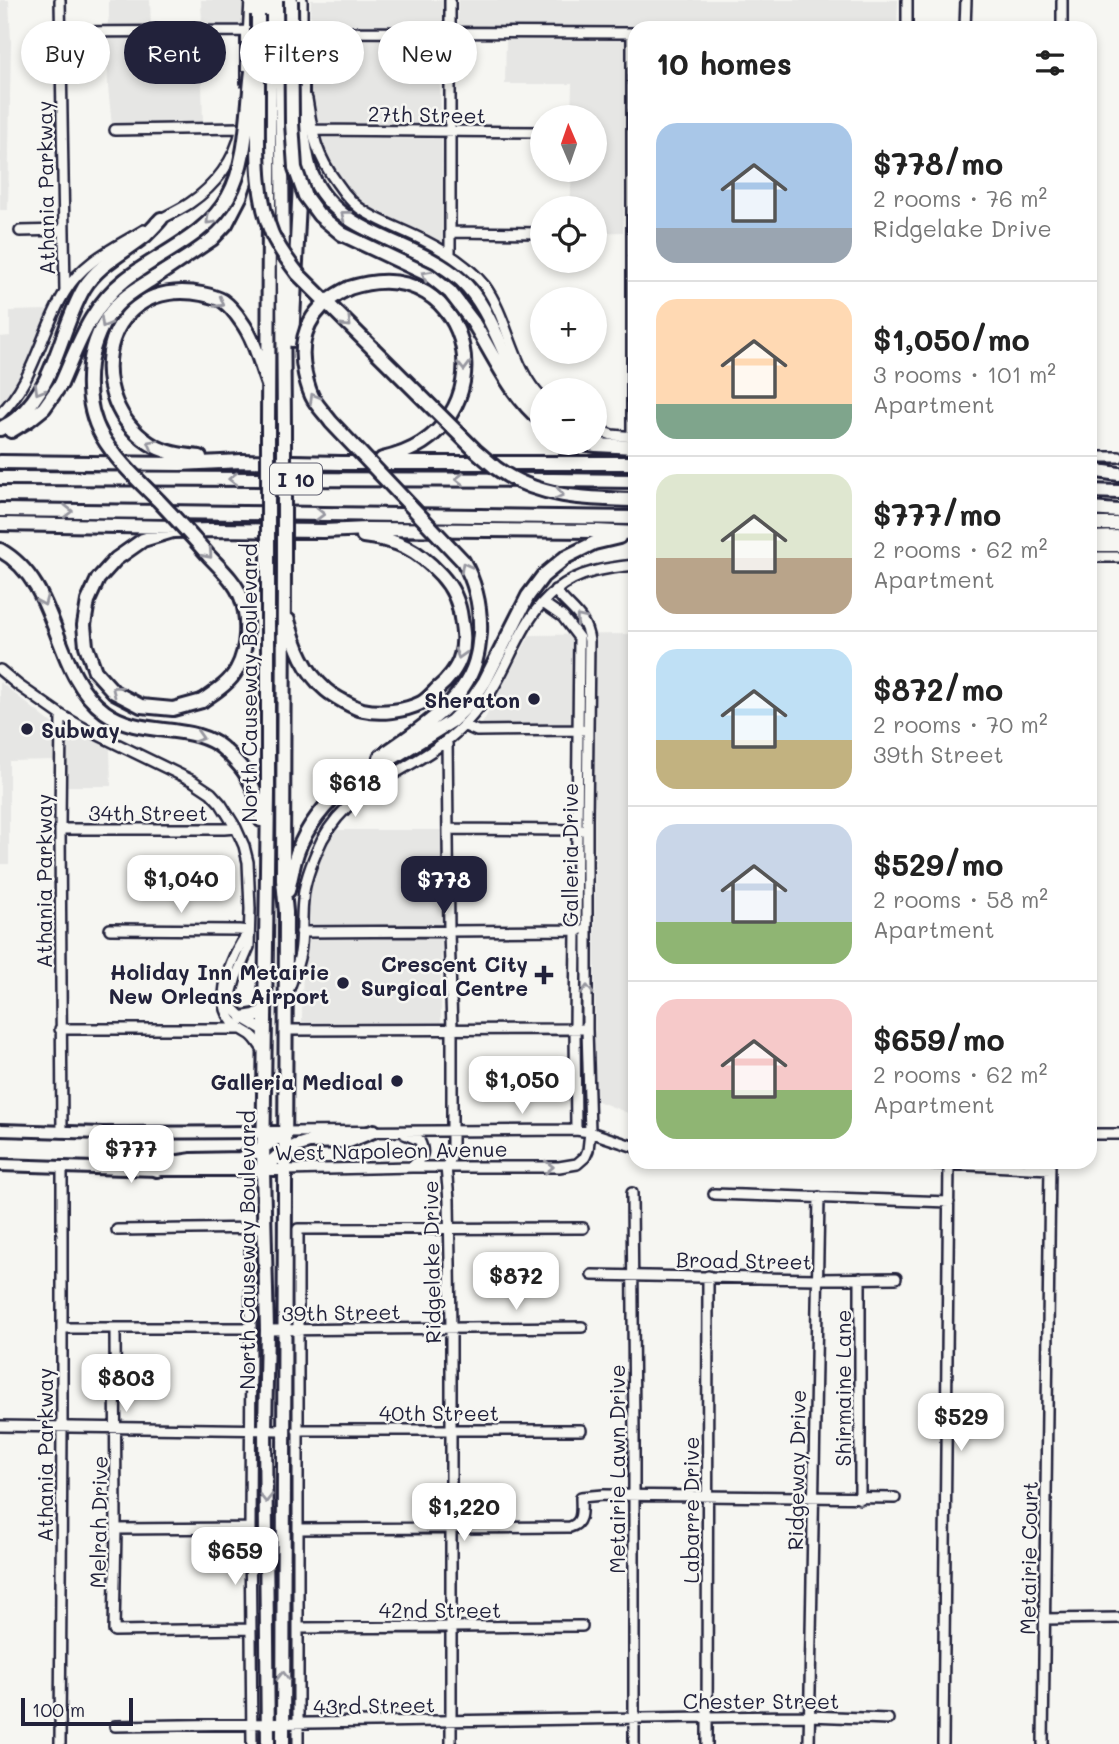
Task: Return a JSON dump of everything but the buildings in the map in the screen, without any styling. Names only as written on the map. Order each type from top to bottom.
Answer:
[{"type":"highway","points":[[0,435],[29,420],[44,408],[61,384],[85,327],[103,300],[125,280],[212,220],[228,197],[238,174],[243,151],[260,0]]},
{"type":"highway","points":[[260,0],[268,89]]},
{"type":"highway","name":"North Causeway Boulevard","points":[[268,1744],[265,1430],[267,1330],[263,1170],[268,716],[270,0]]},
{"type":"highway","name":"North Causeway Boulevard","points":[[281,0],[290,274],[284,385],[283,880],[286,912],[283,1744]]},
{"type":"highway","points":[[292,0],[292,123],[295,168],[305,196],[319,215],[342,234],[429,275],[450,292],[467,311],[530,411]]},
{"type":"highway","points":[[258,15],[258,150],[262,196],[272,234],[298,274],[498,470],[527,485],[559,495],[628,500]]},
{"type":"highway","points":[[248,84],[248,173],[240,197],[226,224],[212,239],[116,306],[102,328],[92,353],[88,380],[90,408],[102,435],[118,458],[186,531],[214,560],[236,586],[246,618],[245,646],[237,670],[222,687],[202,701],[173,709],[141,706],[114,692],[95,671],[86,646],[84,625],[88,601],[98,579],[116,559],[143,540],[173,531],[186,531],[211,530],[324,531],[367,529],[595,531],[628,534]]},
{"type":"highway","points":[[303,84],[306,152],[321,193],[338,211],[360,227],[419,253],[462,281],[477,298],[519,383],[530,397]]},
{"type":"highway","points":[[290,274],[307,129]]},
{"type":"highway","points":[[0,429],[17,418],[33,402],[45,382],[85,286],[96,272],[147,234],[161,219]]},
{"type":"highway","points":[[286,912],[297,852],[318,814],[333,796],[368,766],[454,699],[477,657],[481,619],[476,593],[463,561],[331,422],[313,399],[303,364],[306,329],[314,313],[322,305],[349,288],[376,282],[403,284],[419,289],[445,309],[454,321],[463,346],[466,370],[464,383],[454,406],[436,432],[404,452],[368,463]]},
{"type":"highway","points":[[242,461],[175,455],[150,444],[132,429],[118,409],[112,390],[108,370],[111,343],[123,320],[142,302],[167,292],[195,292],[223,301],[239,319],[254,344],[268,385]]},
{"type":"highway","points":[[607,441],[628,442]]},
{"type":"highway","points":[[607,445],[628,442]]},
{"type":"highway","points":[[0,463],[180,464],[242,461],[628,464]]},
{"type":"highway","points":[[1097,469],[1119,467]]},
{"type":"highway","points":[[1097,470],[1119,474]]},
{"type":"highway","points":[[577,480],[602,472],[628,471]]},
{"type":"highway","name":"I 10","points":[[0,478],[628,481]]},
{"type":"highway","points":[[1097,491],[1119,492]]},
{"type":"highway","points":[[1097,509],[1119,511]]},
{"type":"highway","name":"I 10","points":[[0,510],[628,518]]},
{"type":"highway","points":[[0,524],[166,526],[211,530]]},
{"type":"highway","points":[[1097,524],[1119,524]]},
{"type":"highway","points":[[284,604],[293,638],[306,667],[326,690],[362,710],[386,712],[409,708],[422,702],[447,681],[458,664],[464,634],[459,601],[449,583],[430,563],[412,549],[382,538],[324,531]]},
{"type":"highway","points":[[347,784],[435,732],[471,702],[485,681],[528,596],[543,576],[566,557],[594,543],[628,536]]},
{"type":"highway","points":[[1097,538],[1119,537]]},
{"type":"highway","points":[[1097,545],[1119,545]]},
{"type":"highway","points":[[0,550],[22,566],[34,582],[77,680],[105,712],[132,726],[200,736],[229,753],[255,792],[260,808],[266,859]]},
{"type":"highway","points":[[242,1024],[264,1006],[285,1030]]},
{"type":"highway","points":[[265,1031],[273,1037],[277,1045],[277,1091],[285,1107]]},
{"type":"highway","points":[[263,1170],[284,1152],[309,1142],[349,1141],[374,1130]]},
{"type":"highway","points":[[157,1170],[173,1163],[192,1160],[240,1159],[264,1147],[284,1132]]},
{"type":"main road","name":"West Napoleon Avenue","points":[[0,1129],[62,1132],[284,1132]]},
{"type":"main road","points":[[134,1169],[120,1161],[114,1151],[122,1140],[191,1138],[201,1133]]},
{"type":"main road","name":"West Napoleon Avenue","points":[[0,1165],[157,1170],[285,1170]]},
{"type":"street","name":"Athania Parkway","points":[[60,0],[60,21]]},
{"type":"street","points":[[249,21],[250,0]]},
{"type":"street","points":[[302,0],[302,21]]},
{"type":"street","points":[[450,0],[450,21]]},
{"type":"street","points":[[907,0],[907,21]]},
{"type":"street","points":[[965,21],[966,0]]},
{"type":"street","points":[[1062,0],[1062,21]]},
{"type":"street","points":[[110,32],[240,31]]},
{"type":"street","points":[[477,33],[628,33]]},
{"type":"street","name":"Athania Parkway","points":[[61,84],[65,291]]},
{"type":"street","points":[[0,414],[21,389],[65,291],[75,278],[99,256],[194,201],[220,176],[238,143],[244,84]]},
{"type":"street","points":[[450,84],[450,255]]},
{"type":"street","points":[[115,130],[241,128]]},
{"type":"street","points":[[307,129],[323,164],[352,203],[367,214],[436,246],[467,267],[485,287],[508,331],[520,366],[530,381]]},
{"type":"street","name":"27th Street","points":[[307,129],[530,132]]},
{"type":"street","points":[[20,231],[63,230]]},
{"type":"street","points":[[450,232],[530,233]]},
{"type":"street","points":[[607,433],[628,441]]},
{"type":"street","points":[[1097,457],[1119,457]]},
{"type":"street","points":[[1097,557],[1119,557]]},
{"type":"street","points":[[285,1004],[300,953],[303,897],[308,875],[323,838],[345,807],[361,793],[427,755],[463,725],[488,697],[529,619],[555,590],[574,578],[596,570],[628,566]]},
{"type":"street","name":"Galleria Drive","points":[[555,590],[587,627],[589,641],[582,730]]},
{"type":"street","name":"Galleria Drive","points":[[543,603],[563,617],[579,638],[590,1132]]},
{"type":"street","points":[[0,670],[61,715],[193,781],[211,793],[221,804],[236,828],[248,863],[249,947],[232,991],[233,1008],[265,1053]]},
{"type":"street","name":"Athania Parkway","points":[[61,715],[62,1132]]},
{"type":"street","points":[[463,725],[477,731],[582,730]]},
{"type":"street","name":"Ridgelake Drive","points":[[447,738],[452,1029],[452,1148],[446,1167],[451,1328],[451,1744]]},
{"type":"street","name":"34th Street","points":[[60,829],[236,828]]},
{"type":"street","points":[[449,829],[582,830]]},
{"type":"street","name":"Galleria Drive","points":[[576,1130],[576,930],[582,830]]},
{"type":"street","points":[[110,929],[250,931]]},
{"type":"street","points":[[301,932],[587,930]]},
{"type":"street","points":[[61,1029],[208,1028],[242,1024],[265,1031]]},
{"type":"street","points":[[285,1030],[587,1029]]},
{"type":"street","name":"West Napoleon Avenue","points":[[284,1132],[576,1130],[628,1145]]},
{"type":"street","points":[[388,1131],[419,1140],[423,1148],[422,1154],[412,1167]]},
{"type":"street","name":"West Napoleon Avenue","points":[[285,1170],[559,1167],[578,1164],[585,1157],[590,1132]]},
{"type":"street","points":[[1097,1134],[1119,1134]]},
{"type":"street","name":"Athania Parkway","points":[[60,1744],[61,1167]]},
{"type":"street","points":[[943,1744],[949,1169]]},
{"type":"street","name":"Metairie Court","points":[[1043,1744],[1050,1169]]},
{"type":"street","name":"Metairie Lawn Drive","points":[[632,1194],[634,1744]]},
{"type":"street","points":[[714,1194],[949,1202]]},
{"type":"street","name":"Ridgeway Drive","points":[[809,1744],[820,1197]]},
{"type":"street","name":"North Causeway Boulevard","points":[[250,1228],[252,1744]]},
{"type":"street","points":[[117,1230],[264,1228]]},
{"type":"street","points":[[298,1744],[298,1229],[583,1228]]},
{"type":"street","name":"Broad Street","points":[[592,1275],[896,1278]]},
{"type":"street","name":"Labarre Drive","points":[[707,1744],[708,1276]]},
{"type":"street","name":"Shirmaine Lane","points":[[860,1278],[860,1499]]},
{"type":"street","name":"39th Street","points":[[267,1330],[582,1326]]},
{"type":"street","name":"39th Street","points":[[62,1328],[251,1328]]},
{"type":"street","name":"Melrah Drive","points":[[115,1329],[114,1631],[250,1629]]},
{"type":"street","points":[[0,1426],[284,1430]]},
{"type":"street","name":"40th Street","points":[[297,1430],[581,1430]]},
{"type":"street","points":[[298,1529],[566,1528],[578,1523],[581,1497],[895,1499]]},
{"type":"street","points":[[116,1529],[250,1528]]},
{"type":"street","points":[[1044,1619],[1119,1618]]},
{"type":"street","name":"42nd Street","points":[[298,1628],[583,1626]]},
{"type":"street","name":"Chester Street","points":[[634,1718],[809,1716],[888,1719]]},
{"type":"street","name":"43rd Street","points":[[115,1726],[634,1718]]},
{"type":"shaded area","points":[[0,0],[9,0],[11,42],[8,210],[0,210]]},
{"type":"shaded area","points":[[109,0],[150,0],[151,21],[124,21],[124,26],[110,26]]},
{"type":"shaded area","points":[[201,0],[244,0],[244,21],[240,21],[238,26],[226,26],[226,21],[202,21]]},
{"type":"shaded area","points":[[311,0],[446,0],[447,21],[378,21],[378,28],[364,28],[364,21],[314,21],[310,15]]},
{"type":"shaded area","points":[[458,0],[898,0],[897,21],[628,21],[628,28],[477,26],[477,21],[458,21]]},
{"type":"shaded area","points":[[110,36],[124,36],[124,84],[202,84],[203,125],[112,126],[108,87]]},
{"type":"shaded area","points":[[506,37],[625,39],[623,232],[607,233],[607,196],[571,196],[571,182],[607,182],[607,105],[571,105],[572,84],[505,84]]},
{"type":"shaded area","points":[[364,40],[378,40],[378,84],[440,84],[441,125],[315,123],[310,84],[364,84]]},
{"type":"shaded area","points":[[442,137],[444,243],[375,213],[353,197],[327,164],[319,146],[319,138]]},
{"type":"shaded area","points":[[48,310],[16,387],[0,409],[0,337],[10,336],[10,311]]},
{"type":"shaded area","points":[[628,634],[628,1113],[595,1100],[595,806],[590,791],[590,725],[482,724],[530,635]]},
{"type":"shaded area","points":[[0,682],[54,725],[56,760],[9,761],[9,864],[0,864]]},
{"type":"shaded area","points":[[65,727],[110,747],[111,786],[64,786]]},
{"type":"shaded area","points":[[336,830],[442,830],[441,1022],[302,1022],[306,897],[318,856]]},
{"type":"place","name":"Sheraton","points":[[534,699]]},
{"type":"place","name":"Subway","points":[[27,729]]},
{"type":"place","name":"Crescent City Surgical Centre","points":[[544,975]]},
{"type":"place","name":"Holiday Inn Metairie New Orleans Airport","points":[[343,983]]},
{"type":"place","name":"Galleria Medical","points":[[397,1081]]}]
